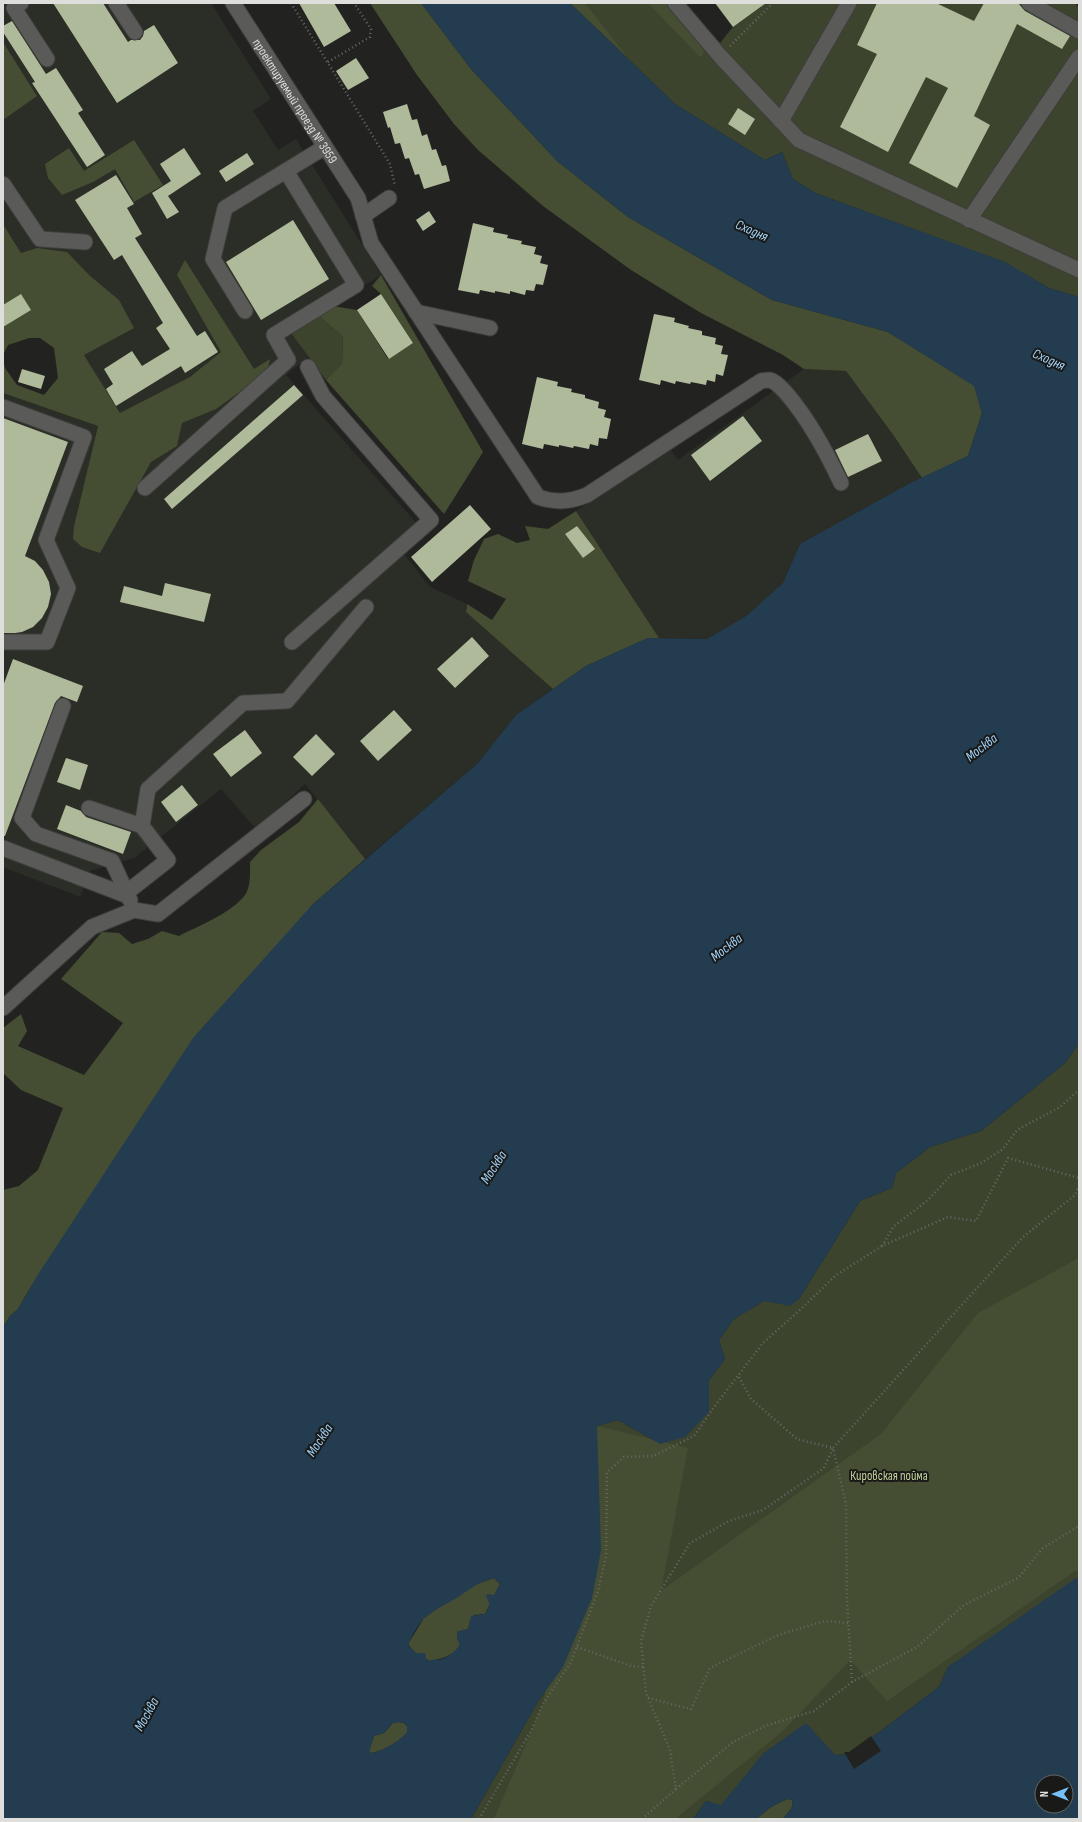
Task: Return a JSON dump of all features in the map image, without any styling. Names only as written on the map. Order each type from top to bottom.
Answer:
[{"type":"street","points":[[21,3],[14,8],[46,60]]},
{"type":"street","points":[[116,3],[135,32]]},
{"type":"street","name":"проектируемый проезд № 3959","points":[[233,3],[358,198],[371,243],[416,312],[532,500],[559,502],[573,500],[587,495],[761,381],[767,380],[780,386],[810,424],[823,445],[841,483]]},
{"type":"street","points":[[675,3],[720,56],[799,140],[1079,270]]},
{"type":"street","points":[[781,121],[849,3]]},
{"type":"street","points":[[1029,3],[1079,31]]},
{"type":"street","points":[[969,220],[1079,57]]},
{"type":"street","points":[[245,311],[213,259],[225,208],[325,147]]},
{"type":"street","points":[[145,488],[288,360],[274,335],[356,285],[286,171]]},
{"type":"street","points":[[3,184],[40,239],[85,242]]},
{"type":"street","points":[[363,216],[389,198]]},
{"type":"street","points":[[416,312],[490,328]]},
{"type":"street","points":[[292,642],[431,520],[323,396],[308,367]]},
{"type":"street","points":[[3,407],[84,437],[46,540],[68,588],[47,642],[3,642]]},
{"type":"street","points":[[142,826],[148,789],[243,703],[287,701],[366,608]]},
{"type":"street","points":[[63,706],[22,818],[36,834],[112,861],[134,910]]},
{"type":"street","points":[[3,1008],[92,927],[134,910],[158,914],[304,799]]},
{"type":"street","points":[[89,808],[142,826],[168,860],[127,895]]},
{"type":"street","points":[[3,848],[127,895]]},
{"type":"path","points":[[291,3],[390,164],[396,191],[389,198]]},
{"type":"path","points":[[328,62],[370,37],[371,29],[354,3]]},
{"type":"path","points":[[720,56],[773,3]]},
{"type":"path","points":[[882,1246],[894,1226],[928,1200],[951,1175],[981,1162],[1003,1149],[1017,1130],[1060,1107],[1079,1090]]},
{"type":"path","points":[[479,1819],[531,1731],[543,1704],[571,1662],[598,1591],[606,1556],[607,1472],[624,1457],[653,1456],[694,1436],[763,1343],[835,1276],[882,1246],[948,1217],[976,1220],[1008,1158],[1079,1178]]},
{"type":"path","points":[[676,1789],[670,1750],[646,1693],[641,1641],[651,1606],[690,1543],[728,1521],[763,1510],[824,1468],[833,1448],[1022,1237],[1075,1195],[1079,1186]]},
{"type":"path","points":[[739,1376],[751,1399],[797,1439],[833,1448]]},
{"type":"path","points":[[833,1448],[846,1504],[852,1682]]},
{"type":"path","points":[[642,1819],[733,1742],[765,1726],[814,1711],[852,1682],[917,1646],[964,1605],[1018,1578],[1043,1548],[1079,1526]]},
{"type":"path","points":[[648,1698],[691,1709],[710,1668],[778,1635],[826,1621],[849,1623]]},
{"type":"path","points":[[576,1647],[631,1666],[644,1667]]},
{"type":"shaded area","points":[[6,3],[211,3],[271,99],[253,111],[278,150],[296,139],[381,275],[290,332],[308,357],[286,375],[426,534],[404,554],[430,587],[467,604],[466,612],[553,689],[516,715],[477,764],[365,859],[305,784],[256,829],[221,789],[134,858],[90,871],[80,897],[3,867],[3,393],[98,426],[74,526],[120,413],[3,224],[3,120],[37,96],[3,42],[3,5]]},
{"type":"shaded area","points":[[804,369],[846,371],[894,436],[922,478],[910,483],[800,544],[783,583],[746,616],[707,639],[659,638],[576,511],[670,449],[678,460]]},
{"type":"green space","points":[[370,3],[421,3],[471,69],[557,161],[628,217],[772,300],[888,332],[975,386],[982,413],[968,456],[922,478],[894,436],[846,371],[804,369],[783,355],[701,313],[631,270],[543,206],[478,150],[454,124],[417,75]]},
{"type":"green space","points":[[570,3],[684,3],[720,43],[733,27],[761,7],[758,3],[1075,3],[1079,8],[1079,297],[1049,288],[1004,262],[815,193],[793,179],[782,152],[765,160],[675,104]]},
{"type":"green space","points":[[570,3],[585,3],[628,58]]},
{"type":"green space","points":[[648,3],[666,3],[704,50],[702,56],[699,56]]},
{"type":"green space","points":[[3,42],[37,96],[3,120]]},
{"type":"green space","points":[[134,140],[163,185],[134,202],[115,169],[93,182],[62,195],[48,178],[45,164],[69,148],[84,171]]},
{"type":"green space","points":[[3,224],[21,253],[37,248],[67,252],[89,275],[119,300],[134,328],[84,355],[120,413],[190,377],[221,352],[177,275],[185,260],[254,369],[270,359],[267,372],[216,409],[182,423],[177,446],[151,462],[100,553],[82,547],[73,539],[74,526],[98,426],[3,393],[3,359],[5,368],[17,385],[44,395],[58,378],[54,348],[40,338],[29,338],[8,345],[3,355]]},
{"type":"green space","points":[[381,275],[483,452],[444,514],[326,380],[342,363],[343,337],[318,315],[332,306],[357,310],[388,359],[413,343],[381,294],[372,286]]},
{"type":"green space","points":[[318,315],[343,337],[342,363],[326,380],[290,332]]},
{"type":"green space","points":[[576,511],[659,638],[648,638],[586,666],[553,689],[466,612],[467,604],[492,620],[506,599],[468,581],[474,560],[484,539],[498,534],[517,543],[530,540],[525,526],[548,529]],"holes":[[[577,526],[594,549],[583,558],[565,534]]]},
{"type":"green space","points":[[318,799],[365,859],[312,905],[30,1288],[18,1309],[10,1316],[3,1327],[3,1190],[19,1186],[38,1170],[63,1108],[21,1090],[3,1073],[3,1028],[21,1014],[27,1031],[18,1046],[84,1075],[123,1023],[61,979],[102,932],[119,933],[132,944],[148,939],[162,931],[179,936],[232,908],[247,892],[250,879],[250,862],[261,850],[299,822]]},
{"type":"green space","name":"Кировская пойма","points":[[1079,1043],[1079,1578],[948,1667],[939,1687],[850,1754],[835,1755],[806,1724],[764,1753],[721,1806],[706,1801],[693,1819],[471,1819],[539,1700],[563,1667],[597,1426],[618,1420],[660,1444],[709,1412],[709,1380],[725,1359],[719,1340],[734,1319],[764,1301],[799,1299],[860,1201],[892,1188],[896,1173],[930,1147],[981,1131],[1065,1063]]},
{"type":"green space","name":"Кировская пойма","points":[[1079,1258],[1079,1571],[1075,1571],[887,1701],[850,1660],[784,1730],[675,1819],[494,1819],[543,1704],[597,1426],[688,1448],[661,1591],[881,1434],[978,1313]]},
{"type":"green space","points":[[494,1578],[500,1584],[485,1614],[474,1615],[468,1629],[457,1632],[457,1638],[460,1644],[452,1654],[430,1661],[416,1654],[408,1644],[424,1618],[474,1585]]},
{"type":"green space","points":[[393,1723],[404,1723],[407,1726],[408,1732],[390,1746],[380,1751],[370,1753],[374,1736],[384,1733]]},
{"type":"green space","points":[[787,1799],[792,1800],[792,1806],[790,1811],[783,1819],[756,1819],[771,1807]]},
{"type":"water","points":[[421,3],[570,3],[675,104],[765,160],[782,152],[793,179],[815,193],[1005,262],[1049,288],[1079,297],[1079,1043],[1065,1063],[981,1131],[930,1147],[896,1173],[892,1188],[860,1201],[799,1299],[790,1306],[764,1301],[734,1319],[719,1340],[725,1359],[709,1380],[709,1412],[685,1437],[660,1444],[618,1420],[597,1426],[601,1550],[592,1598],[563,1667],[539,1700],[471,1819],[3,1819],[3,1327],[10,1316],[18,1309],[37,1276],[193,1038],[312,905],[477,764],[516,715],[586,666],[648,638],[707,639],[746,616],[783,583],[800,544],[910,483],[968,456],[982,414],[974,386],[888,332],[772,300],[628,217],[557,161],[471,69]],"holes":[[[494,1578],[500,1584],[494,1595],[487,1594],[486,1596],[489,1603],[488,1609],[485,1614],[471,1616],[468,1629],[457,1632],[457,1638],[460,1644],[453,1653],[442,1659],[430,1661],[426,1659],[425,1653],[416,1653],[408,1645],[421,1622],[431,1613],[477,1585]],[[393,1723],[404,1723],[407,1726],[407,1732],[385,1748],[370,1753],[374,1736],[384,1733]]]},
{"type":"water","points":[[1076,1578],[1079,1578],[1079,1819],[783,1819],[790,1811],[792,1806],[792,1800],[787,1799],[771,1807],[756,1819],[693,1819],[706,1801],[721,1805],[764,1753],[806,1723],[835,1755],[850,1754],[939,1687],[948,1667]]},
{"type":"pier","points":[[871,1736],[881,1751],[854,1769],[844,1752],[849,1752]]},
{"type":"building","points":[[53,3],[103,3],[128,42],[131,40],[140,40],[144,31],[154,25],[178,63],[117,103]]},
{"type":"building","points":[[299,3],[334,3],[351,31],[324,47]]},
{"type":"building","points":[[715,3],[766,3],[733,27]]},
{"type":"building","points":[[877,3],[936,3],[974,21],[984,3],[1018,3],[1025,11],[1070,36],[1062,49],[1017,24],[974,116],[990,125],[957,188],[909,163],[948,88],[926,77],[888,152],[840,127],[877,54],[857,45]]},
{"type":"building","points":[[12,21],[46,74],[56,68],[83,110],[78,113],[105,155],[87,167],[32,83],[35,82],[3,32],[3,26]]},
{"type":"building","points":[[356,58],[369,78],[348,90],[336,71]]},
{"type":"building","points":[[407,104],[412,120],[417,119],[422,136],[427,134],[432,150],[436,149],[442,166],[446,165],[450,181],[424,189],[419,174],[415,175],[409,158],[405,159],[400,143],[395,144],[390,127],[388,128],[383,112]]},
{"type":"building","points":[[738,108],[755,119],[745,135],[728,124]]},
{"type":"building","points":[[184,148],[201,174],[168,196],[179,212],[167,219],[152,193],[171,181],[160,164]]},
{"type":"building","points":[[247,153],[254,164],[226,182],[219,171]]},
{"type":"building","points":[[116,175],[134,204],[127,208],[142,234],[135,238],[197,336],[205,331],[218,352],[185,373],[181,366],[116,406],[106,389],[113,384],[104,369],[132,351],[142,366],[170,349],[156,328],[163,323],[122,255],[114,260],[75,200]]},
{"type":"building","points":[[429,211],[436,222],[423,231],[416,220]]},
{"type":"building","points":[[293,220],[329,279],[261,320],[226,262]]},
{"type":"building","points":[[473,223],[494,228],[493,232],[508,235],[507,238],[522,241],[521,244],[536,247],[534,254],[542,256],[540,263],[548,265],[543,285],[536,284],[534,291],[526,290],[525,295],[510,291],[510,294],[480,290],[479,294],[458,290]]},
{"type":"building","points":[[21,294],[31,310],[3,327],[3,305]]},
{"type":"building","points":[[381,294],[413,343],[389,359],[357,310]]},
{"type":"building","points":[[654,314],[675,318],[674,322],[689,326],[688,328],[702,331],[702,335],[716,338],[715,344],[723,346],[721,354],[728,355],[723,376],[716,374],[715,382],[707,380],[706,385],[676,381],[675,384],[661,380],[660,385],[639,380]]},
{"type":"building","points":[[22,369],[45,376],[41,389],[18,382]]},
{"type":"building","points":[[537,377],[558,382],[557,386],[572,389],[571,392],[585,395],[585,398],[599,402],[598,408],[606,410],[604,417],[611,419],[607,439],[599,438],[598,446],[590,444],[589,449],[559,445],[559,447],[544,444],[543,449],[522,444]]},
{"type":"building","points":[[294,385],[303,395],[172,509],[164,499]]},
{"type":"building","points":[[743,416],[762,441],[710,481],[691,455]]},
{"type":"building","points":[[3,418],[68,442],[25,556],[35,561],[43,570],[49,582],[51,594],[48,607],[42,618],[33,627],[22,632],[15,633],[3,633]]},
{"type":"building","points":[[868,434],[882,461],[848,477],[835,450]]},
{"type":"building","points":[[470,505],[491,529],[432,582],[411,557]]},
{"type":"building","points":[[577,526],[595,549],[583,558],[565,534]]},
{"type":"building","points":[[165,583],[211,594],[204,622],[120,602],[124,586],[162,596]]},
{"type":"building","points":[[472,637],[489,656],[455,688],[437,669]]},
{"type":"building","points":[[13,659],[83,686],[77,702],[61,696],[55,703],[5,836],[3,836],[3,686]]},
{"type":"building","points":[[394,710],[412,730],[378,761],[360,741]]},
{"type":"building","points":[[245,730],[262,753],[231,777],[213,754]]},
{"type":"building","points":[[316,734],[335,754],[312,776],[293,757]]},
{"type":"building","points":[[66,758],[88,765],[80,790],[57,782]]},
{"type":"building","points":[[182,785],[198,805],[176,822],[161,802]]},
{"type":"building","points":[[66,805],[81,811],[86,817],[131,832],[123,854],[57,829]]},
{"type":"water label","name":"Сходня","points":[[752,230]]},
{"type":"water label","name":"Сходня","points":[[1049,359]]},
{"type":"water label","name":"Москва","points":[[981,747]]},
{"type":"water label","name":"Москва","points":[[726,947]]},
{"type":"water label","name":"Москва","points":[[493,1167]]},
{"type":"water label","name":"Москва","points":[[319,1440]]},
{"type":"water label","name":"Москва","points":[[146,1714]]}]
